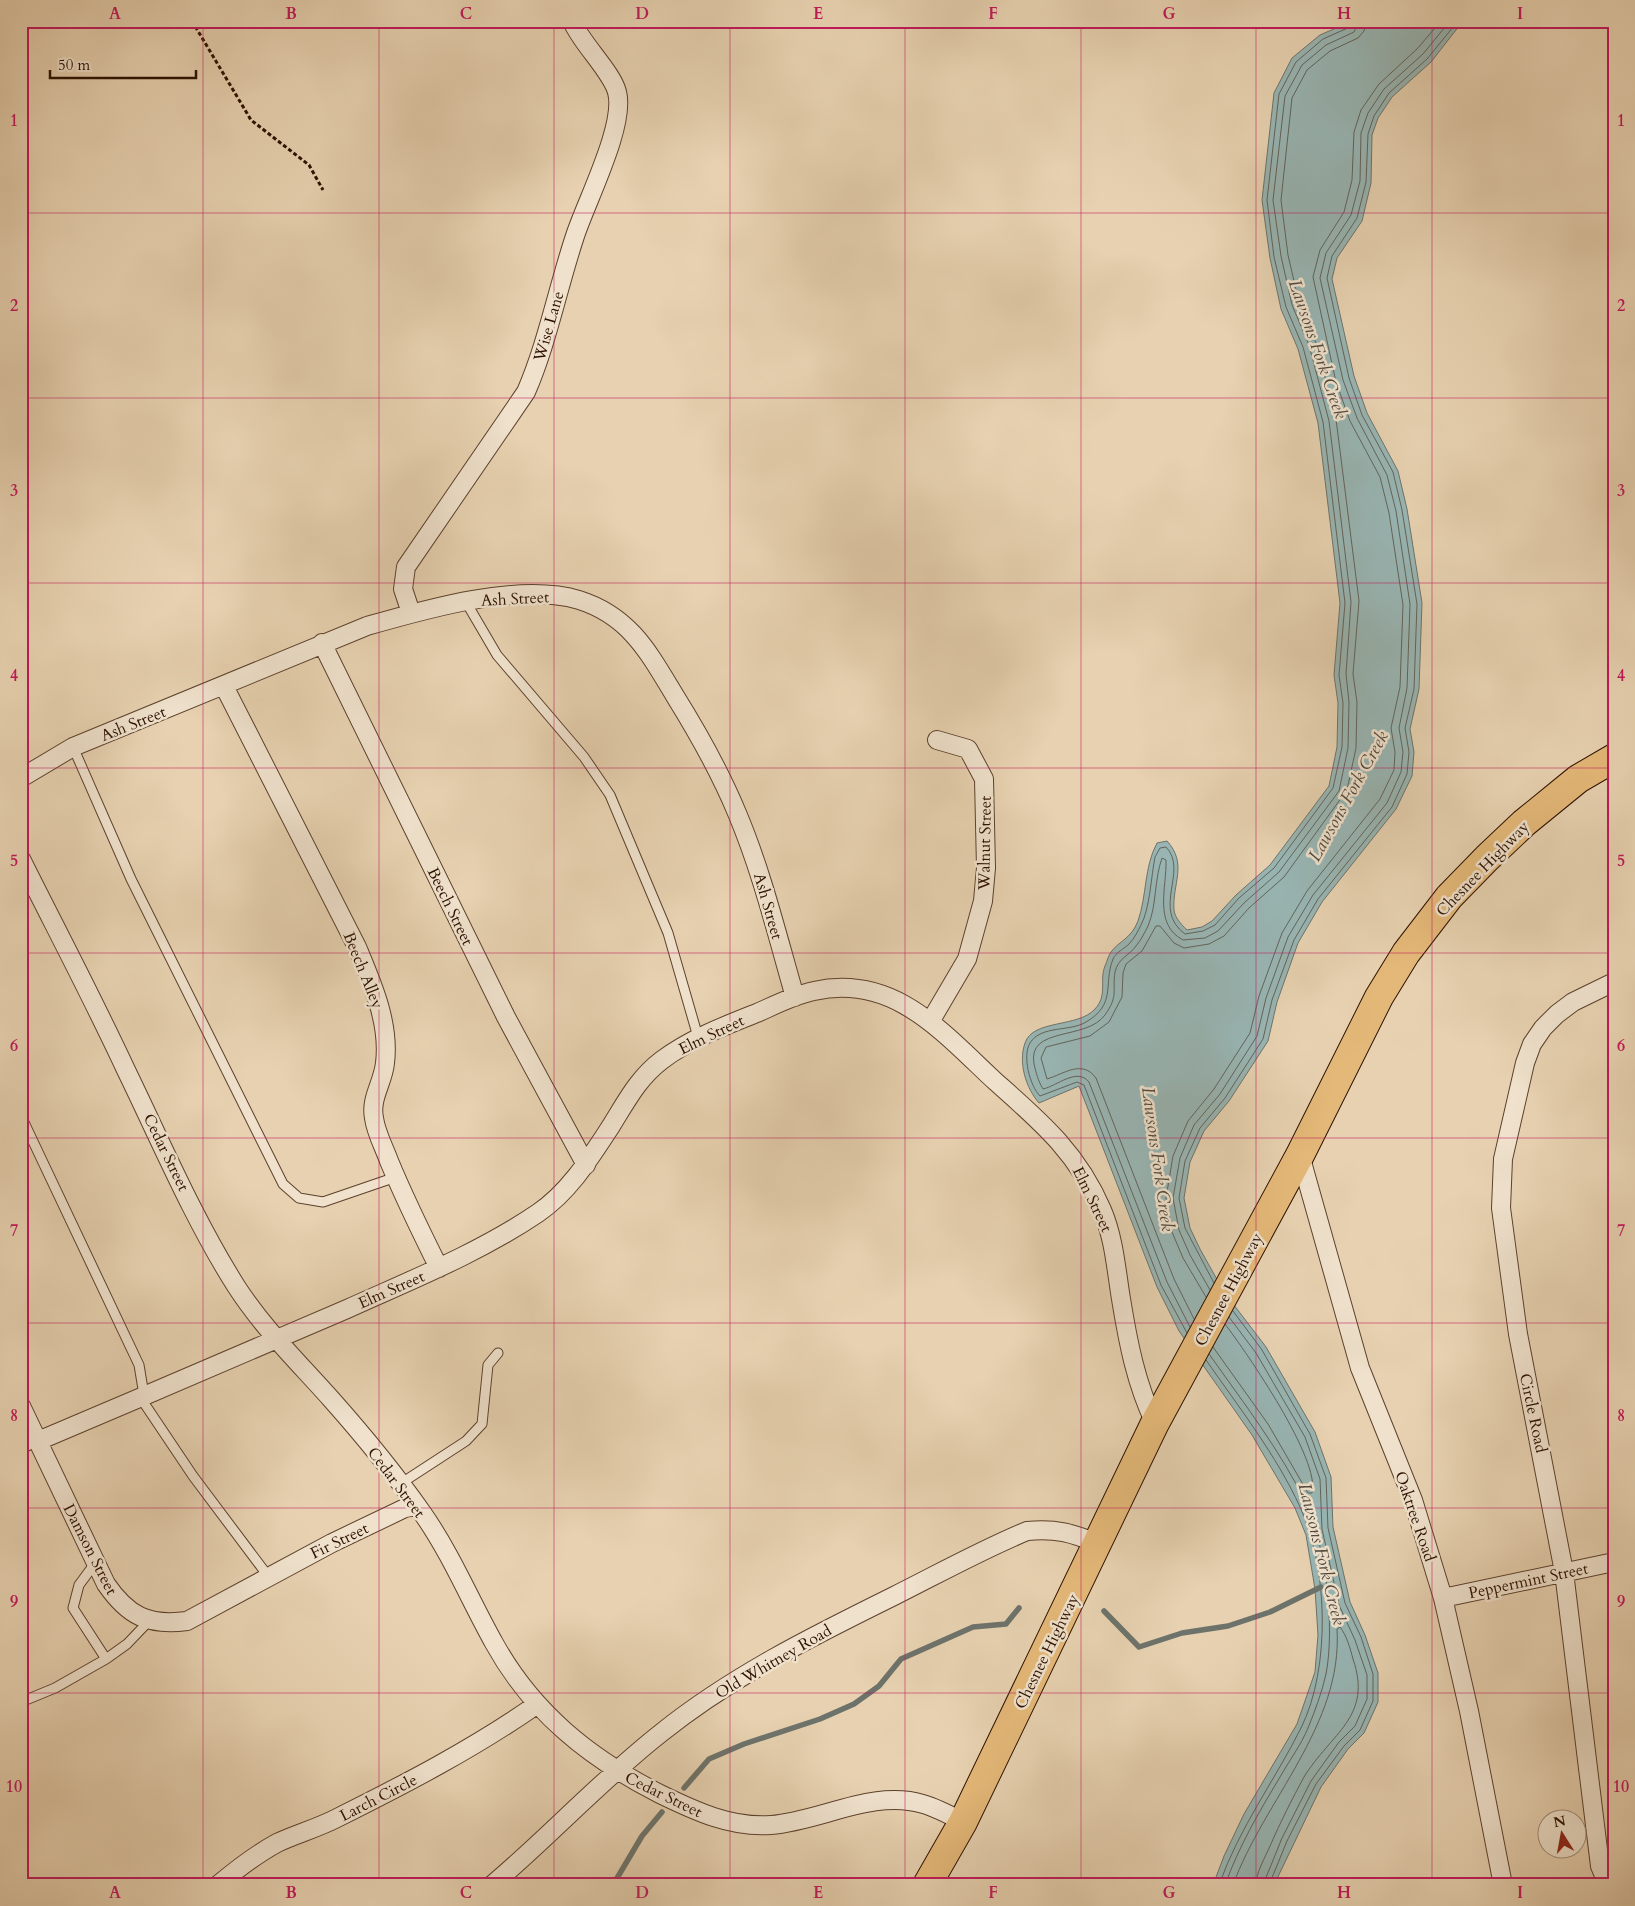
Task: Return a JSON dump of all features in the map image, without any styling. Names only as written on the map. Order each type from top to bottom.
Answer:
[{"type":"main road","name":"Chesnee Highway","points":[[928,1885],[963,1822],[1099,1544],[1155,1423],[1300,1155],[1378,997],[1406,953],[1449,898],[1524,823],[1578,779],[1614,758]]},
{"type":"street","name":"Wise Lane","points":[[411,613],[403,589],[406,567],[526,392],[539,362],[576,234],[604,163],[619,107],[617,90],[572,21]]},
{"type":"street","name":"Ash Street","points":[[21,778],[73,747],[367,626],[411,613],[466,602],[525,595],[552,595],[579,600],[604,611],[627,626],[645,645],[685,711],[737,812],[758,868],[795,997]]},
{"type":"street","name":"Beech Street","points":[[322,643],[506,1017],[586,1165]]},
{"type":"street","name":"Beech Alley","points":[[224,686],[358,947],[370,979],[384,1022],[386,1050],[383,1073],[375,1093],[374,1118],[396,1177],[439,1268]]},
{"type":"street","name":"Walnut Street","points":[[930,1022],[967,959],[983,902],[986,868],[984,779],[968,749],[937,740]]},
{"type":"street","name":"Cedar Street","points":[[21,858],[222,1262],[238,1289],[276,1340],[330,1398],[417,1506],[432,1528],[514,1676],[536,1704],[570,1738],[616,1770],[699,1812],[722,1820],[745,1825],[769,1825],[793,1822],[888,1800],[921,1803],[963,1822]]},
{"type":"street","name":"Circle Road","points":[[1614,982],[1573,1002],[1556,1014],[1532,1044],[1502,1167],[1501,1208],[1502,1232],[1518,1334],[1564,1572],[1600,1866],[1603,1873],[1614,1881]]},
{"type":"street","name":"Elm Street","points":[[38,1441],[276,1340],[439,1268],[538,1213],[566,1188],[586,1165],[632,1090],[645,1074],[664,1058],[698,1037],[795,997],[831,988],[868,990],[901,1002],[930,1022],[1053,1134],[1072,1157],[1088,1182],[1102,1210],[1112,1239],[1121,1301],[1140,1392],[1155,1423]]},
{"type":"street","name":"Oaktree Road","points":[[1300,1155],[1360,1368],[1413,1500],[1443,1598],[1469,1711],[1503,1885]]},
{"type":"street","name":"Damson Street","points":[[21,1406],[96,1562],[117,1600],[131,1613],[149,1621],[168,1624],[187,1621],[205,1613],[265,1578]]},
{"type":"street","name":"Fir Street","points":[[265,1578],[405,1508],[417,1506]]},
{"type":"street","name":"Old Whitney Road","points":[[492,1885],[616,1770],[662,1732],[709,1698],[809,1638],[1027,1531],[1048,1529],[1070,1533],[1099,1544]]},
{"type":"street","name":"Peppermint Street","points":[[1443,1598],[1614,1562]]},
{"type":"street","name":"Larch Circle","points":[[218,1885],[246,1861],[279,1842],[313,1830],[410,1781],[497,1732],[536,1704]]},
{"type":"lane","points":[[466,602],[497,655],[584,757],[610,795],[668,933],[698,1037]]},
{"type":"lane","points":[[73,747],[131,879],[282,1184],[299,1198],[323,1202],[396,1177]]},
{"type":"lane","points":[[21,1116],[139,1364],[142,1396],[193,1476],[265,1578]]},
{"type":"lane","points":[[400,1484],[466,1441],[482,1424],[488,1365],[498,1352]]},
{"type":"lane","points":[[21,1449],[38,1441]]},
{"type":"lane","points":[[96,1562],[79,1584],[73,1608],[106,1659]]},
{"type":"lane","points":[[21,1702],[55,1688],[106,1659],[127,1644],[149,1621]]},
{"type":"path","points":[[192,21],[251,120],[309,165],[323,190]]},
{"type":"water","name":"Lawsons Fork Creek","points":[[1352,21],[1463,21],[1431,62],[1392,97],[1378,118],[1372,135],[1371,183],[1362,221],[1337,258],[1332,279],[1354,376],[1367,413],[1398,471],[1407,509],[1422,603],[1419,689],[1410,729],[1414,752],[1412,776],[1396,809],[1322,902],[1298,943],[1277,1002],[1268,1041],[1229,1101],[1204,1131],[1190,1162],[1184,1198],[1190,1228],[1224,1292],[1266,1347],[1315,1432],[1331,1477],[1333,1527],[1350,1602],[1365,1635],[1378,1673],[1378,1702],[1364,1733],[1348,1749],[1321,1787],[1274,1885],[1213,1885],[1224,1856],[1244,1814],[1297,1724],[1315,1672],[1318,1635],[1315,1589],[1306,1535],[1295,1508],[1252,1435],[1179,1331],[1157,1287],[1079,1086],[1039,1103],[1027,1083],[1022,1059],[1025,1043],[1030,1035],[1037,1030],[1078,1019],[1087,1015],[1099,1004],[1102,993],[1103,972],[1109,955],[1132,932],[1138,921],[1150,862],[1157,843],[1167,841],[1177,858],[1178,874],[1174,910],[1177,918],[1187,930],[1202,927],[1212,921],[1236,895],[1270,865],[1329,786],[1337,747],[1338,703],[1334,675],[1340,603],[1318,423],[1298,349],[1281,309],[1270,258],[1262,200],[1274,93],[1292,58],[1320,35]]},
{"type":"waterway","name":"Lawsons Fork Creek","points":[[1104,1611],[1139,1647],[1182,1633],[1228,1626],[1270,1612],[1321,1587]]},
{"type":"waterway","points":[[684,1788],[709,1759],[744,1744],[820,1719],[854,1704],[879,1686],[901,1659],[973,1627],[1006,1624],[1019,1608]]},
{"type":"waterway","points":[[613,1885],[642,1836],[662,1812]]}]
